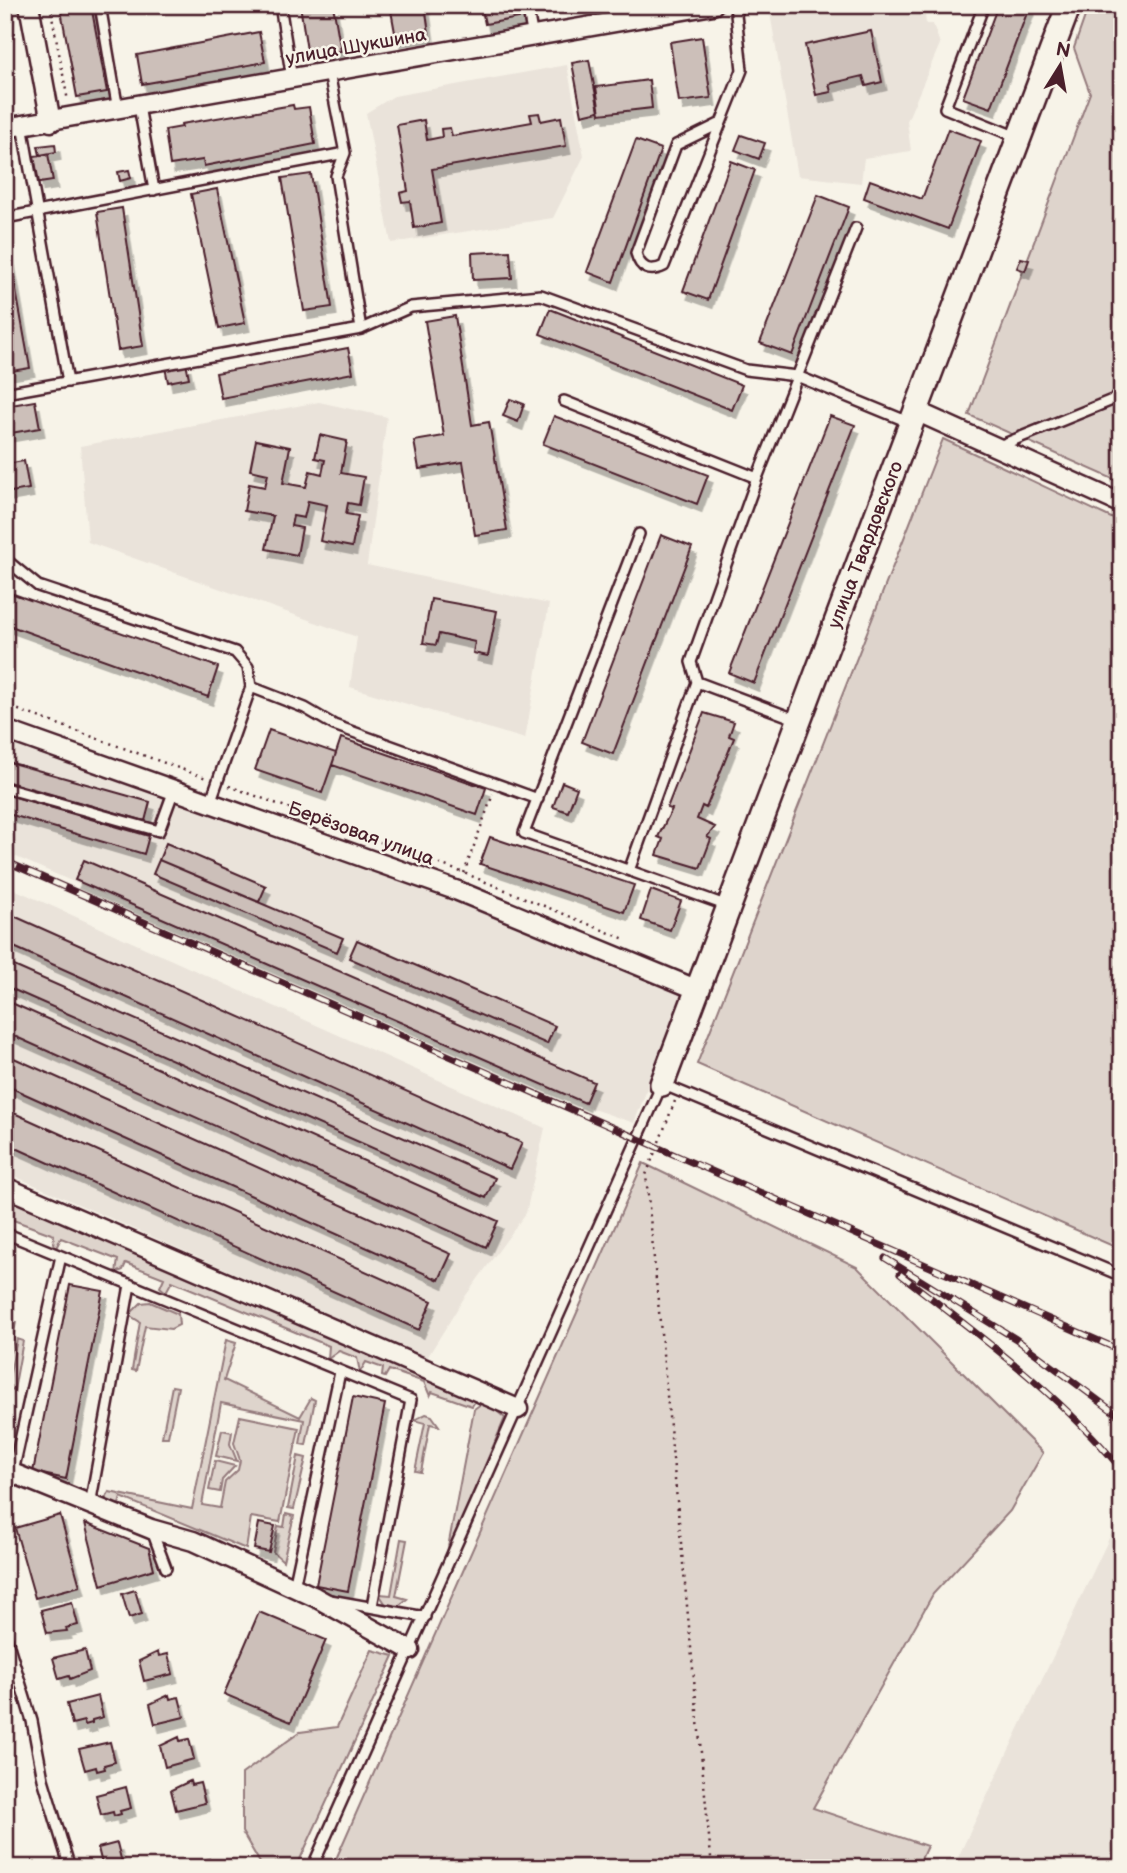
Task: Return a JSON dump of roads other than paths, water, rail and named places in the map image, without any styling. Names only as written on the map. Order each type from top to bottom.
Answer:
[{"type":"street","points":[[29,5],[51,122]]},
{"type":"street","name":"улица Твардовского","points":[[671,1088],[698,990],[1069,5]]},
{"type":"street","name":"улица Шукшина","points":[[14,127],[707,6]]},
{"type":"street","points":[[914,417],[997,447],[1122,504]]},
{"type":"street","name":"Берёзовая улица","points":[[5,730],[458,891],[698,990]]},
{"type":"street","points":[[5,1187],[518,1409]]},
{"type":"street","points":[[9,1471],[151,1529],[193,1541],[316,1597],[410,1650]]},
{"type":"lane","points":[[100,5],[118,110]]},
{"type":"lane","points":[[280,5],[292,79]]},
{"type":"lane","points":[[527,5],[533,38]]},
{"type":"lane","points":[[719,124],[676,145],[636,253],[638,263],[646,269],[655,270],[664,265],[742,69],[735,5]]},
{"type":"lane","points":[[984,5],[945,108],[1019,138]]},
{"type":"lane","points":[[329,72],[345,153],[336,176],[361,329]]},
{"type":"lane","points":[[139,106],[154,190]]},
{"type":"lane","points":[[14,127],[38,212],[68,382]]},
{"type":"lane","points":[[5,218],[345,153]]},
{"type":"lane","points":[[629,868],[697,682],[691,662],[757,478],[856,228]]},
{"type":"lane","points":[[5,393],[361,329],[411,307],[541,295],[746,370],[797,376],[914,417]]},
{"type":"lane","points":[[997,447],[1118,398],[1122,387]]},
{"type":"lane","points":[[564,401],[757,478]]},
{"type":"lane","points":[[639,534],[524,833],[620,869],[629,868],[729,906]]},
{"type":"lane","points":[[5,559],[38,586],[235,652],[248,667],[251,687],[210,803]]},
{"type":"lane","points":[[697,682],[799,721]]},
{"type":"lane","points":[[251,687],[305,708],[334,725],[538,799]]},
{"type":"lane","points":[[5,788],[159,831],[174,790]]},
{"type":"lane","points":[[312,1868],[518,1409],[671,1088],[1122,1276]]},
{"type":"lane","points":[[5,1233],[411,1400],[372,1606]]},
{"type":"lane","points":[[9,1471],[61,1256]]},
{"type":"lane","points":[[90,1505],[130,1285]]},
{"type":"lane","points":[[294,1587],[340,1372]]},
{"type":"lane","points":[[151,1529],[166,1568]]},
{"type":"lane","points":[[316,1597],[425,1618]]},
{"type":"lane","points":[[5,1634],[32,1721],[43,1779],[70,1868]]},
{"type":"railway","points":[[5,861],[1122,1351]]},
{"type":"railway","points":[[885,1258],[1016,1339],[1122,1418]]},
{"type":"railway","points":[[900,1274],[1045,1390],[1098,1442],[1122,1470]]}]
